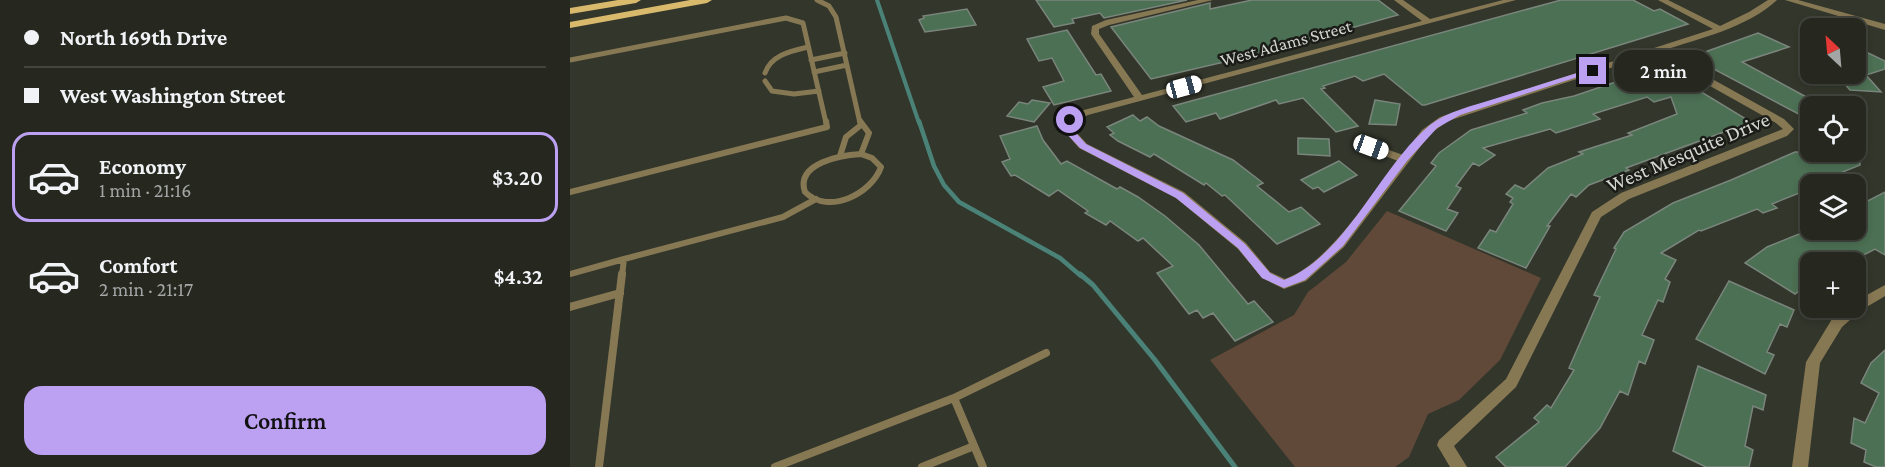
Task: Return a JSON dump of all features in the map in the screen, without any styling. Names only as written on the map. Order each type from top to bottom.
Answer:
[{"type":"main road","points":[[570,11],[636,0]]},
{"type":"main road","points":[[570,25],[707,0]]},
{"type":"street","points":[[1140,99],[1095,34],[1095,28],[1106,23],[1209,0]]},
{"type":"street","points":[[1398,0],[1429,22]]},
{"type":"street","name":"West Adams Street","points":[[1404,159],[1340,243],[1301,278],[1284,284],[1266,275],[1242,246],[1180,195],[1083,146],[1071,133],[1070,120],[1084,113],[1512,0]]},
{"type":"street","points":[[1662,0],[1720,29]]},
{"type":"street","points":[[1371,147],[1404,159],[1426,132],[1458,113],[1720,29],[1752,14],[1773,0]]},
{"type":"street","points":[[1789,0],[1885,27]]},
{"type":"street","name":"West Mesquite Drive","points":[[1459,467],[1444,446],[1511,383],[1596,215],[1625,196],[1783,134],[1789,129],[1780,121],[1655,51]]},
{"type":"street","points":[[1866,301],[1885,290]]},
{"type":"street","points":[[1800,467],[1813,362],[1837,323],[1843,318]]},
{"type":"lane","points":[[817,0],[829,6],[836,17],[861,124],[869,133],[861,154]]},
{"type":"lane","points":[[829,6],[835,0]]},
{"type":"lane","points":[[570,60],[786,18],[803,23],[827,127],[570,192]]},
{"type":"lane","points":[[765,73],[768,64],[775,58],[808,47]]},
{"type":"lane","points":[[812,60],[845,53]]},
{"type":"lane","points":[[814,72],[848,65]]},
{"type":"lane","points":[[765,81],[772,91],[783,93],[819,90]]},
{"type":"lane","points":[[840,156],[846,137],[861,124]]},
{"type":"lane","points":[[861,154],[871,156],[878,161],[881,167],[875,182],[860,193],[841,200],[816,199],[803,189],[804,181],[817,166],[840,156],[861,154]]},
{"type":"lane","points":[[570,274],[783,217],[816,199]]},
{"type":"lane","points":[[599,467],[624,259]]},
{"type":"lane","points":[[570,308],[620,293]]},
{"type":"lane","points":[[775,467],[954,398],[1046,353]]},
{"type":"lane","points":[[954,398],[983,467]]},
{"type":"lane","points":[[922,467],[974,446]]},
{"type":"shaded area","points":[[1387,211],[1541,278],[1500,360],[1459,400],[1428,414],[1409,457],[1395,467],[1295,467],[1210,360],[1294,315],[1308,292],[1346,262]]},
{"type":"building","points":[[1036,0],[1187,0],[1104,18],[1100,13],[1072,19],[1074,23],[1054,27]]},
{"type":"building","points":[[1252,0],[1378,0],[1398,15],[1250,56],[1151,79],[1111,27],[1210,3],[1210,9]]},
{"type":"building","points":[[1561,0],[1633,0],[1654,11],[1660,9],[1688,24],[1425,105],[1422,105],[1384,74],[1363,81],[1355,76],[1323,86],[1325,88],[1321,89],[1358,126],[1336,132],[1303,98],[1279,104],[1276,100],[1220,119],[1216,113],[1186,122],[1173,106]]},
{"type":"building","points":[[967,9],[976,25],[925,32],[919,20],[924,18],[923,16]]},
{"type":"building","points":[[1067,30],[1096,75],[1101,74],[1111,91],[1054,105],[1043,87],[1064,81],[1052,58],[1039,61],[1027,39]]},
{"type":"building","points":[[1758,33],[1789,47],[1742,62],[1804,96],[1800,96],[1800,115],[1691,57]]},
{"type":"building","points":[[1866,52],[1885,61],[1885,69],[1866,75]]},
{"type":"building","points":[[1660,67],[1751,122],[1626,168],[1629,170],[1589,185],[1576,197],[1571,194],[1547,226],[1550,226],[1526,268],[1478,248],[1490,230],[1496,232],[1513,204],[1510,202],[1513,198],[1506,194],[1515,185],[1524,189],[1548,168],[1583,154],[1579,152],[1632,135],[1628,133],[1677,114],[1671,97],[1654,102],[1647,97],[1593,114],[1600,119],[1556,133],[1550,129],[1483,148],[1495,155],[1479,166],[1473,163],[1456,186],[1461,188],[1447,209],[1458,213],[1446,231],[1399,211],[1436,166],[1431,163],[1439,153],[1471,130],[1527,113],[1523,110],[1542,103],[1574,96]]},
{"type":"building","points":[[1866,75],[1881,92],[1850,90],[1845,84],[1866,84]]},
{"type":"building","points":[[1032,100],[1050,103],[1034,122],[1007,116],[1019,102],[1028,104]]},
{"type":"building","points":[[1375,100],[1400,104],[1396,125],[1369,124]]},
{"type":"building","points":[[1133,115],[1140,121],[1147,117],[1159,126],[1233,160],[1263,183],[1257,186],[1289,212],[1301,207],[1320,224],[1277,244],[1225,195],[1222,196],[1206,183],[1204,185],[1154,154],[1150,157],[1110,135],[1114,133],[1107,127]]},
{"type":"building","points":[[1037,126],[1043,140],[1061,164],[1067,161],[1117,189],[1120,187],[1165,216],[1199,245],[1248,304],[1254,301],[1273,322],[1235,341],[1213,313],[1203,318],[1197,310],[1189,314],[1157,273],[1173,266],[1143,238],[1138,241],[1110,221],[1106,225],[1085,213],[1088,211],[1058,190],[1049,196],[1015,175],[1011,176],[1002,162],[1010,159],[1000,136]]},
{"type":"building","points":[[1298,138],[1329,139],[1330,156],[1298,154]]},
{"type":"building","points":[[1795,152],[1800,152],[1800,162],[1860,162],[1860,165],[1838,174],[1800,174],[1800,194],[1772,204],[1777,208],[1763,213],[1757,209],[1699,230],[1661,253],[1676,260],[1665,279],[1670,282],[1663,302],[1658,300],[1642,335],[1654,340],[1645,364],[1639,361],[1628,395],[1620,391],[1600,428],[1565,467],[1506,467],[1496,457],[1539,422],[1534,418],[1547,405],[1551,408],[1574,370],[1569,368],[1600,297],[1594,295],[1616,249],[1614,248],[1624,232],[1673,203]]},
{"type":"building","points":[[1339,161],[1357,175],[1324,192],[1318,187],[1313,189],[1301,180]]},
{"type":"building","points":[[1885,192],[1885,255],[1875,249],[1866,254],[1800,252],[1800,290],[1795,294],[1745,263],[1767,247],[1800,234],[1800,240],[1866,240],[1866,202]]},
{"type":"building","points":[[1729,281],[1794,310],[1787,327],[1780,324],[1767,352],[1774,355],[1765,374],[1696,339]]},
{"type":"building","points":[[1885,350],[1885,467],[1876,467],[1864,462],[1866,450],[1851,443],[1854,418],[1865,423],[1879,393],[1861,383],[1871,363]]},
{"type":"building","points":[[1698,366],[1766,395],[1763,410],[1753,406],[1745,446],[1753,450],[1749,467],[1706,467],[1673,451]]},
{"type":"waterway","points":[[877,0],[919,123]]},
{"type":"waterway","points":[[919,121],[934,166],[944,185],[959,202],[1060,258],[1081,276]]},
{"type":"waterway","points":[[1080,274],[1093,285],[1155,360],[1235,467]]},
{"type":"route","points":[[1070,120],[1071,133],[1083,146],[1180,195],[1242,246],[1266,275],[1284,284],[1301,278],[1340,243],[1426,132],[1444,119],[1593,71]]}]
